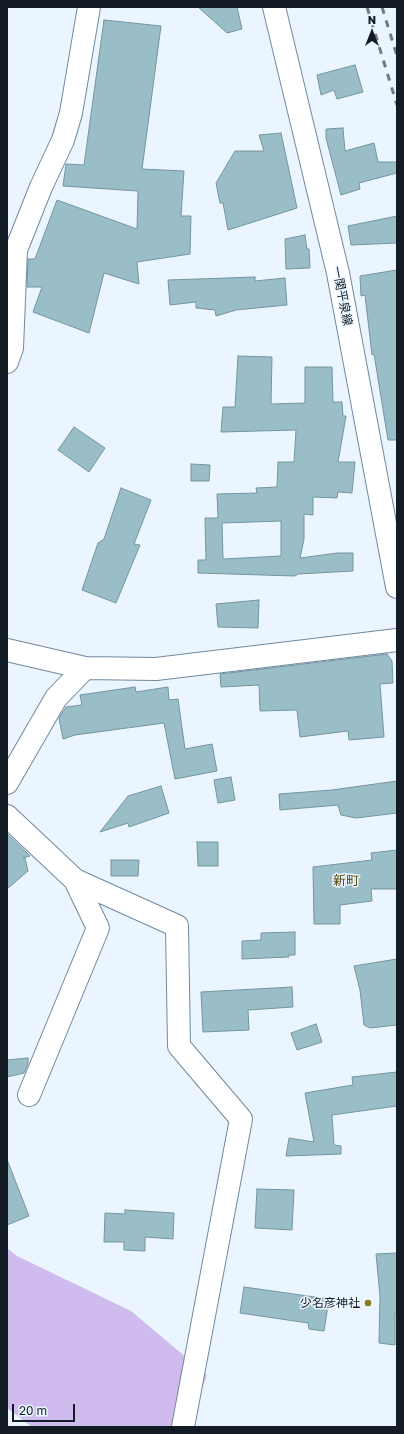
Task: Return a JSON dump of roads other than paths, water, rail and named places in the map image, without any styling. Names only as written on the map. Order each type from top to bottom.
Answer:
[{"type":"street","points":[[7,362],[12,348],[16,250],[41,187],[63,140],[71,113],[89,7]]},
{"type":"street","name":"一関平泉線","points":[[274,7],[338,273],[397,588]]},
{"type":"street","points":[[7,650],[85,668],[156,670],[397,640]]},
{"type":"street","points":[[7,783],[56,698],[85,668]]},
{"type":"street","points":[[7,816],[75,880],[177,926],[179,1046],[241,1119],[183,1427]]},
{"type":"street","points":[[29,1095],[98,928],[75,880]]},
{"type":"railway","points":[[367,7],[397,105]]},
{"type":"railway","points":[[382,7],[397,56]]},
{"type":"place","name":"少名彦神社","points":[[368,1303]]},
{"type":"district","name":"新町","points":[[346,881]]}]
